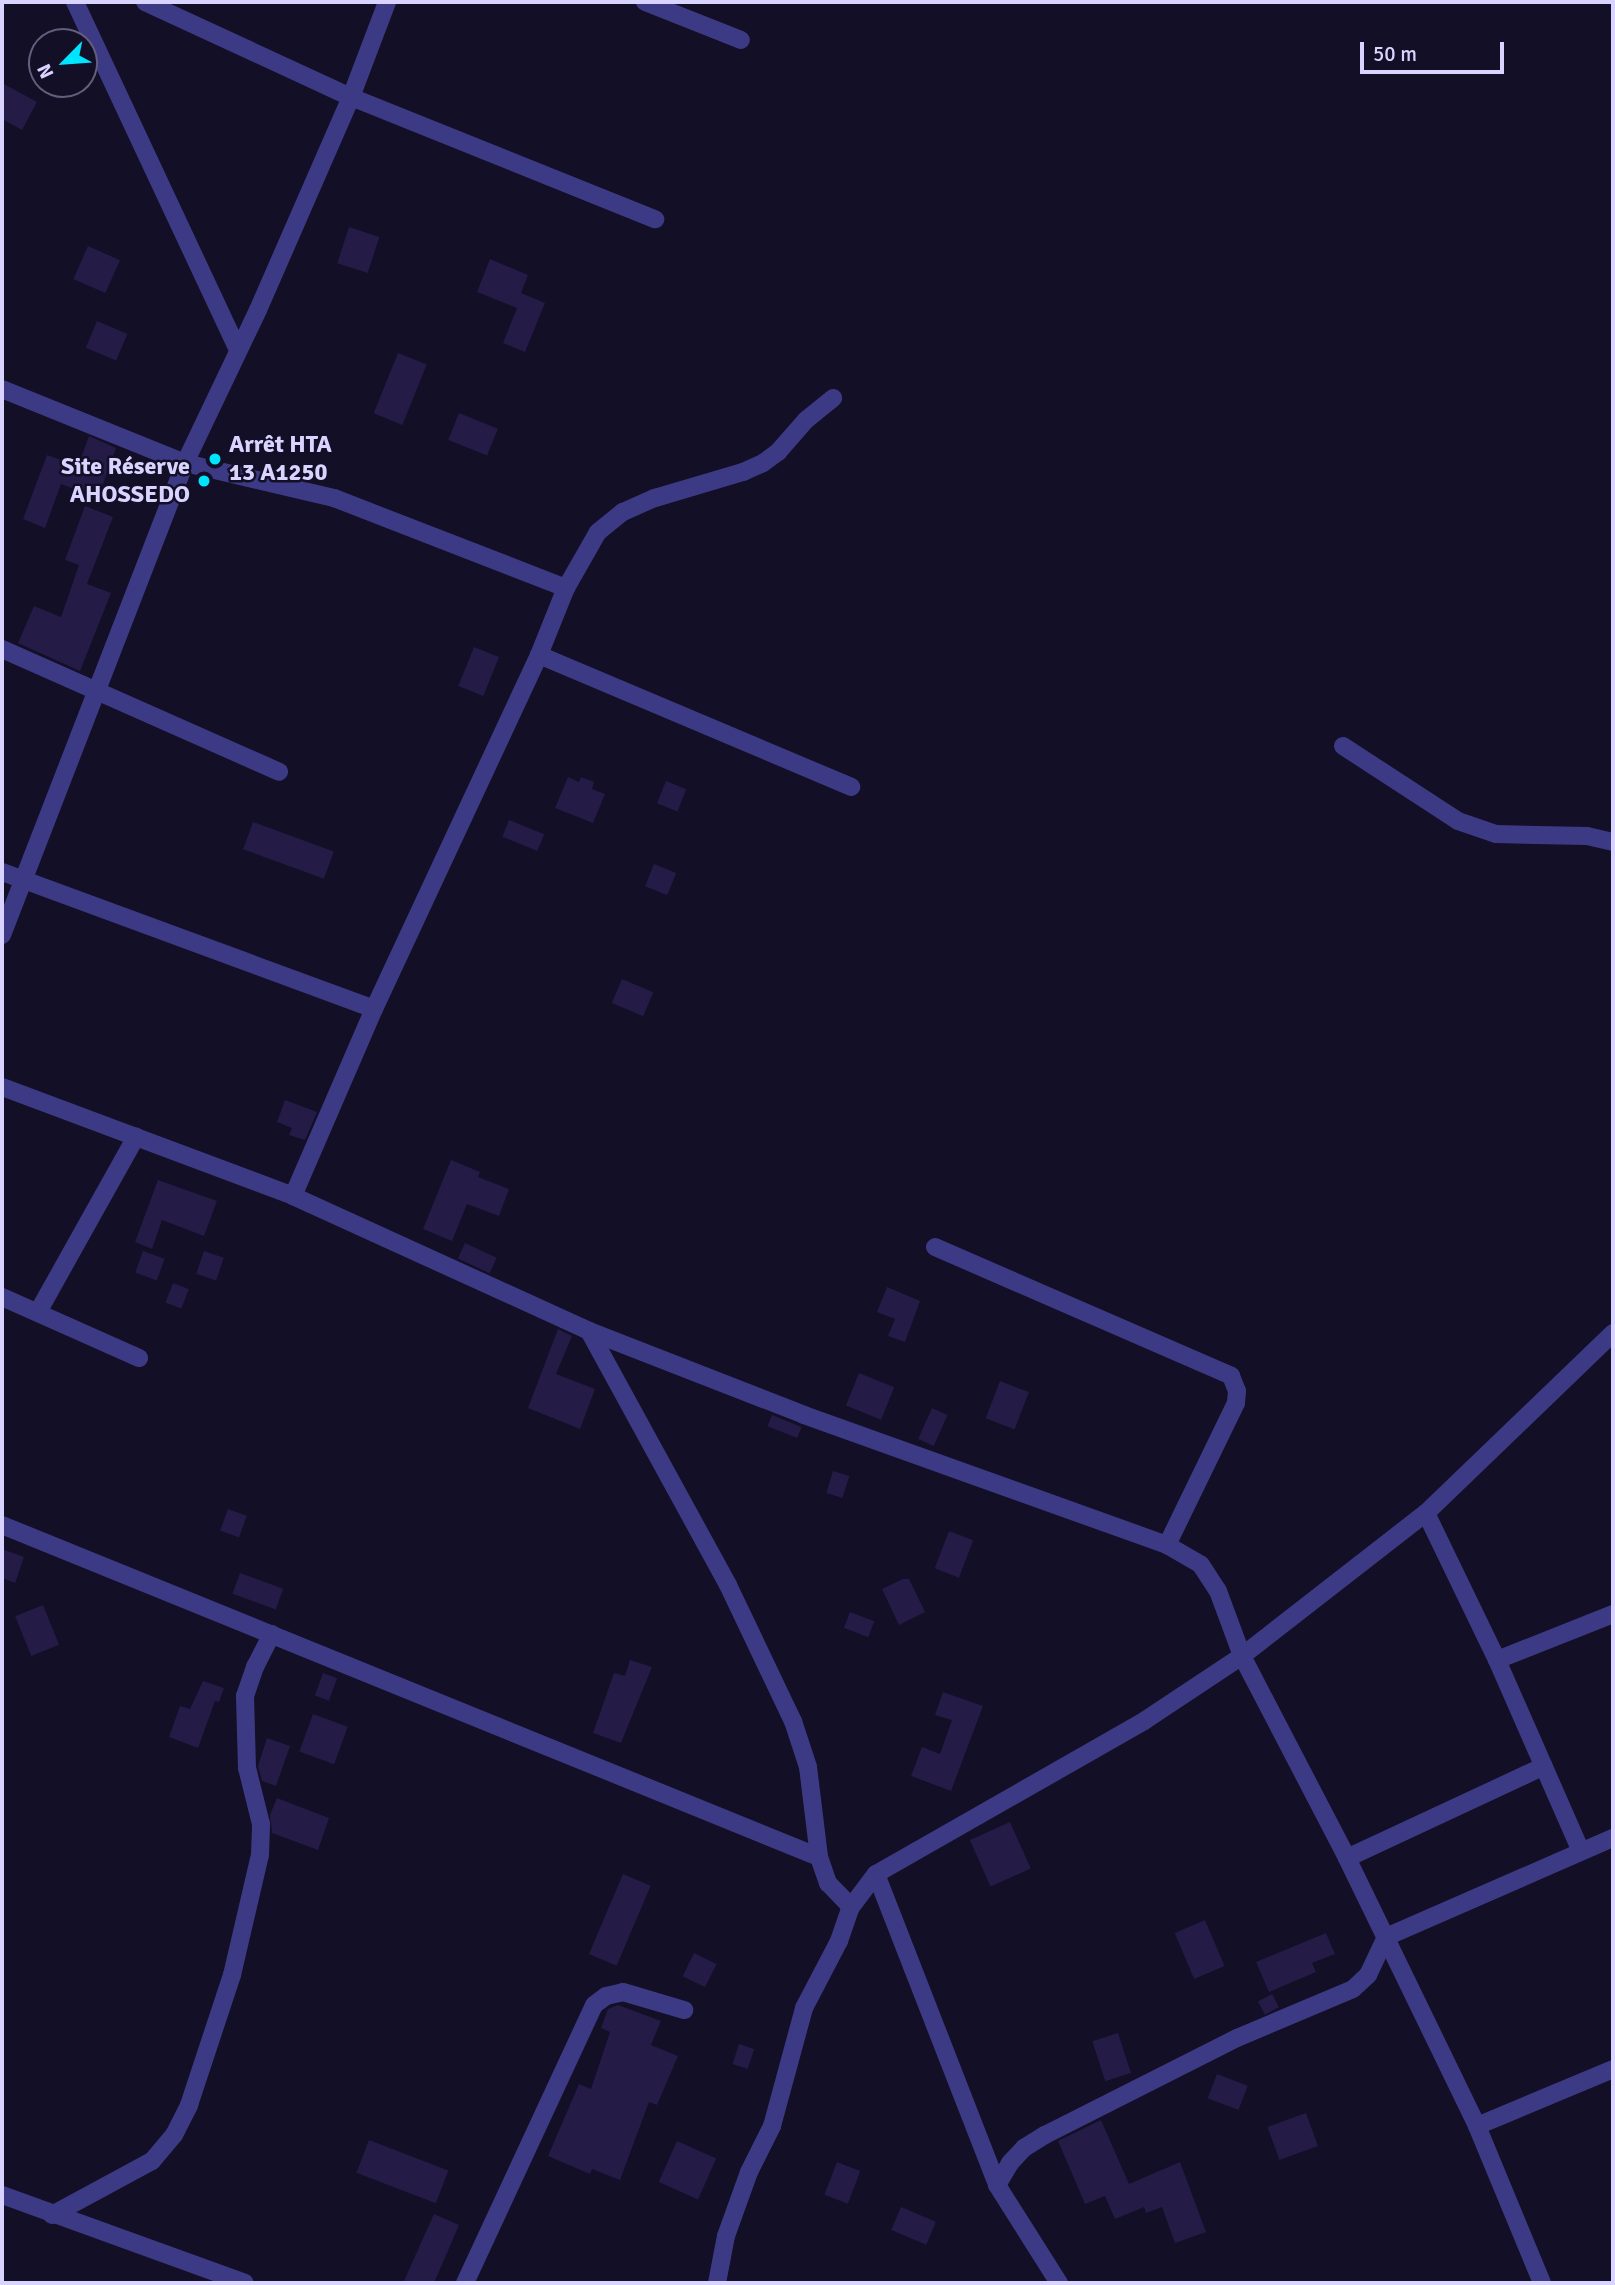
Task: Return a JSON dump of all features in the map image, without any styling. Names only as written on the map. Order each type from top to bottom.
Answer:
[{"type":"street","points":[[75,2],[238,350]]},
{"type":"street","points":[[145,2],[351,97],[655,219]]},
{"type":"street","points":[[2,935],[185,463],[351,97],[387,2]]},
{"type":"street","points":[[645,2],[741,40]]},
{"type":"street","points":[[2,389],[185,463],[334,498],[566,588]]},
{"type":"street","points":[[293,1196],[374,1009],[539,655],[566,588],[598,531],[623,512],[763,463],[778,452],[806,420],[834,398]]},
{"type":"street","points":[[2,649],[279,772]]},
{"type":"street","points":[[539,655],[852,787]]},
{"type":"street","points":[[1343,746],[1424,801],[1471,825],[1496,834],[1587,835],[1613,842]]},
{"type":"street","points":[[2,872],[374,1009]]},
{"type":"street","points":[[2,1087],[293,1196],[589,1331],[804,1415],[1167,1545],[1201,1565],[1218,1591],[1242,1656],[1347,1858],[1477,2126],[1542,2283]]},
{"type":"street","points":[[38,1312],[136,1137]]},
{"type":"street","points":[[934,1247],[1231,1376],[1237,1391],[1236,1403],[1167,1545]]},
{"type":"street","points":[[2,1297],[139,1358]]},
{"type":"street","points":[[589,1331],[728,1585],[793,1721],[808,1767],[819,1857],[828,1883],[851,1907]]},
{"type":"street","points":[[717,2283],[726,2236],[749,2172],[772,2126],[804,2008],[839,1941],[851,1907],[876,1874],[1144,1721],[1242,1656],[1426,1513],[1613,1333]]},
{"type":"street","points":[[1426,1513],[1497,1660],[1581,1851]]},
{"type":"street","points":[[2,1525],[819,1857]]},
{"type":"street","points":[[1497,1660],[1613,1614]]},
{"type":"street","points":[[52,2216],[152,2161],[174,2135],[189,2105],[232,1975],[260,1855],[261,1824],[247,1768],[245,1696],[255,1667],[272,1634]]},
{"type":"street","points":[[1347,1858],[1544,1766]]},
{"type":"street","points":[[997,2185],[1010,2163],[1024,2148],[1045,2135],[1225,2043],[1353,1989],[1368,1975],[1386,1937],[1613,1838]]},
{"type":"street","points":[[876,1874],[997,2185],[1059,2283]]},
{"type":"street","points":[[466,2283],[594,2005],[606,1996],[622,1992],[684,2010]]},
{"type":"street","points":[[1477,2126],[1613,2068]]},
{"type":"street","points":[[2,2195],[52,2216],[245,2283]]},
{"type":"building","points":[[2,83],[37,102],[22,130],[2,119]]},
{"type":"building","points":[[349,227],[379,237],[368,273],[337,263]]},
{"type":"building","points":[[88,246],[120,260],[105,293],[73,279]]},
{"type":"building","points":[[490,259],[528,275],[521,293],[545,303],[525,352],[503,343],[517,308],[477,292]]},
{"type":"building","points":[[97,321],[127,334],[116,361],[86,348]]},
{"type":"building","points":[[398,353],[427,365],[402,425],[374,413]]},
{"type":"building","points":[[459,413],[498,429],[487,456],[448,440]]},
{"type":"building","points":[[89,436],[116,448],[98,498],[61,484],[45,528],[23,519],[47,455],[78,466]]},
{"type":"building","points":[[85,506],[113,517],[87,584],[111,593],[80,671],[18,643],[34,606],[61,617],[79,565],[65,560]]},
{"type":"building","points":[[474,647],[499,657],[483,696],[458,686]]},
{"type":"building","points":[[568,777],[579,782],[581,777],[594,782],[592,789],[605,794],[593,823],[555,808]]},
{"type":"building","points":[[666,781],[686,789],[677,811],[657,803]]},
{"type":"building","points":[[509,820],[544,834],[537,851],[502,837]]},
{"type":"building","points":[[253,822],[334,851],[324,879],[243,849]]},
{"type":"building","points":[[654,864],[676,873],[667,895],[645,886]]},
{"type":"building","points":[[622,979],[653,992],[643,1016],[612,1003]]},
{"type":"building","points":[[285,1100],[317,1112],[305,1140],[289,1135],[292,1128],[277,1122]]},
{"type":"building","points":[[451,1160],[480,1172],[478,1177],[509,1189],[499,1216],[467,1204],[452,1241],[423,1229]]},
{"type":"building","points":[[158,1180],[217,1201],[204,1236],[162,1220],[152,1249],[135,1242]]},
{"type":"building","points":[[465,1243],[497,1258],[490,1273],[458,1258]]},
{"type":"building","points":[[143,1251],[165,1259],[157,1280],[135,1273]]},
{"type":"building","points":[[204,1251],[224,1258],[216,1281],[196,1274]]},
{"type":"building","points":[[173,1283],[189,1289],[181,1309],[165,1303]]},
{"type":"building","points":[[887,1287],[920,1301],[905,1342],[888,1336],[895,1319],[877,1312]]},
{"type":"building","points":[[558,1329],[572,1336],[556,1374],[595,1389],[580,1429],[528,1408]]},
{"type":"building","points":[[859,1373],[894,1387],[881,1420],[846,1405]]},
{"type":"building","points":[[1000,1381],[1029,1392],[1015,1429],[986,1418]]},
{"type":"building","points":[[932,1408],[948,1415],[934,1446],[918,1439]]},
{"type":"building","points":[[772,1415],[802,1427],[797,1438],[768,1426]]},
{"type":"building","points":[[833,1471],[849,1476],[843,1498],[826,1493]]},
{"type":"building","points":[[228,1509],[247,1516],[239,1537],[220,1531]]},
{"type":"building","points":[[949,1531],[973,1540],[959,1578],[935,1568]]},
{"type":"building","points":[[2,1549],[24,1557],[15,1583],[2,1578]]},
{"type":"building","points":[[240,1573],[283,1589],[276,1609],[232,1594]]},
{"type":"building","points":[[909,1579],[925,1612],[899,1625],[882,1589]]},
{"type":"building","points":[[43,1605],[59,1645],[31,1656],[15,1616]]},
{"type":"building","points":[[850,1612],[874,1621],[868,1637],[844,1628]]},
{"type":"building","points":[[630,1660],[652,1667],[621,1743],[593,1733],[614,1673],[625,1676]]},
{"type":"building","points":[[323,1673],[337,1678],[329,1701],[315,1696]]},
{"type":"building","points":[[203,1681],[224,1688],[219,1702],[215,1701],[198,1748],[169,1737],[180,1706],[190,1709]]},
{"type":"building","points":[[943,1692],[983,1706],[951,1791],[911,1776],[922,1747],[940,1754],[952,1720],[935,1715]]},
{"type":"building","points":[[313,1714],[348,1727],[334,1764],[299,1752]]},
{"type":"building","points":[[267,1738],[290,1746],[276,1786],[262,1781],[258,1766]]},
{"type":"building","points":[[277,1798],[329,1818],[318,1850],[272,1833],[270,1815]]},
{"type":"building","points":[[1010,1822],[1031,1869],[991,1886],[970,1840]]},
{"type":"building","points":[[623,1874],[651,1886],[617,1966],[589,1954]]},
{"type":"building","points":[[1205,1920],[1225,1966],[1194,1979],[1175,1933]]},
{"type":"building","points":[[1326,1933],[1335,1954],[1312,1963],[1316,1972],[1269,1992],[1256,1962]]},
{"type":"building","points":[[694,1953],[716,1964],[705,1987],[683,1976]]},
{"type":"building","points":[[1272,1994],[1279,2007],[1265,2015],[1258,2002]]},
{"type":"building","points":[[618,2005],[661,2021],[651,2045],[678,2056],[657,2105],[649,2102],[620,2180],[592,2169],[590,2174],[548,2156],[579,2084],[591,2089],[610,2032],[601,2028],[608,2009]]},
{"type":"building","points":[[1118,2033],[1131,2073],[1105,2081],[1092,2041]]},
{"type":"building","points":[[739,2044],[754,2049],[748,2069],[733,2064]]},
{"type":"building","points":[[1217,2074],[1248,2086],[1238,2110],[1208,2098]]},
{"type":"building","points":[[1306,2113],[1318,2146],[1279,2160],[1267,2127]]},
{"type":"building","points":[[1101,2120],[1129,2184],[1180,2162],[1206,2232],[1175,2243],[1162,2207],[1146,2213],[1144,2207],[1115,2219],[1105,2196],[1085,2204],[1058,2141]]},
{"type":"building","points":[[369,2140],[448,2170],[436,2203],[356,2173]]},
{"type":"building","points":[[677,2141],[716,2158],[698,2200],[659,2182]]},
{"type":"building","points":[[837,2162],[860,2171],[848,2204],[824,2195]]},
{"type":"building","points":[[901,2207],[936,2222],[926,2245],[891,2230]]},
{"type":"building","points":[[434,2214],[459,2225],[434,2283],[403,2283]]},
{"type":"place","name":"Arrêt HTA 13 A1250","points":[[215,459]]},
{"type":"place","name":"Site Réserve AHOSSEDO","points":[[204,481]]}]
